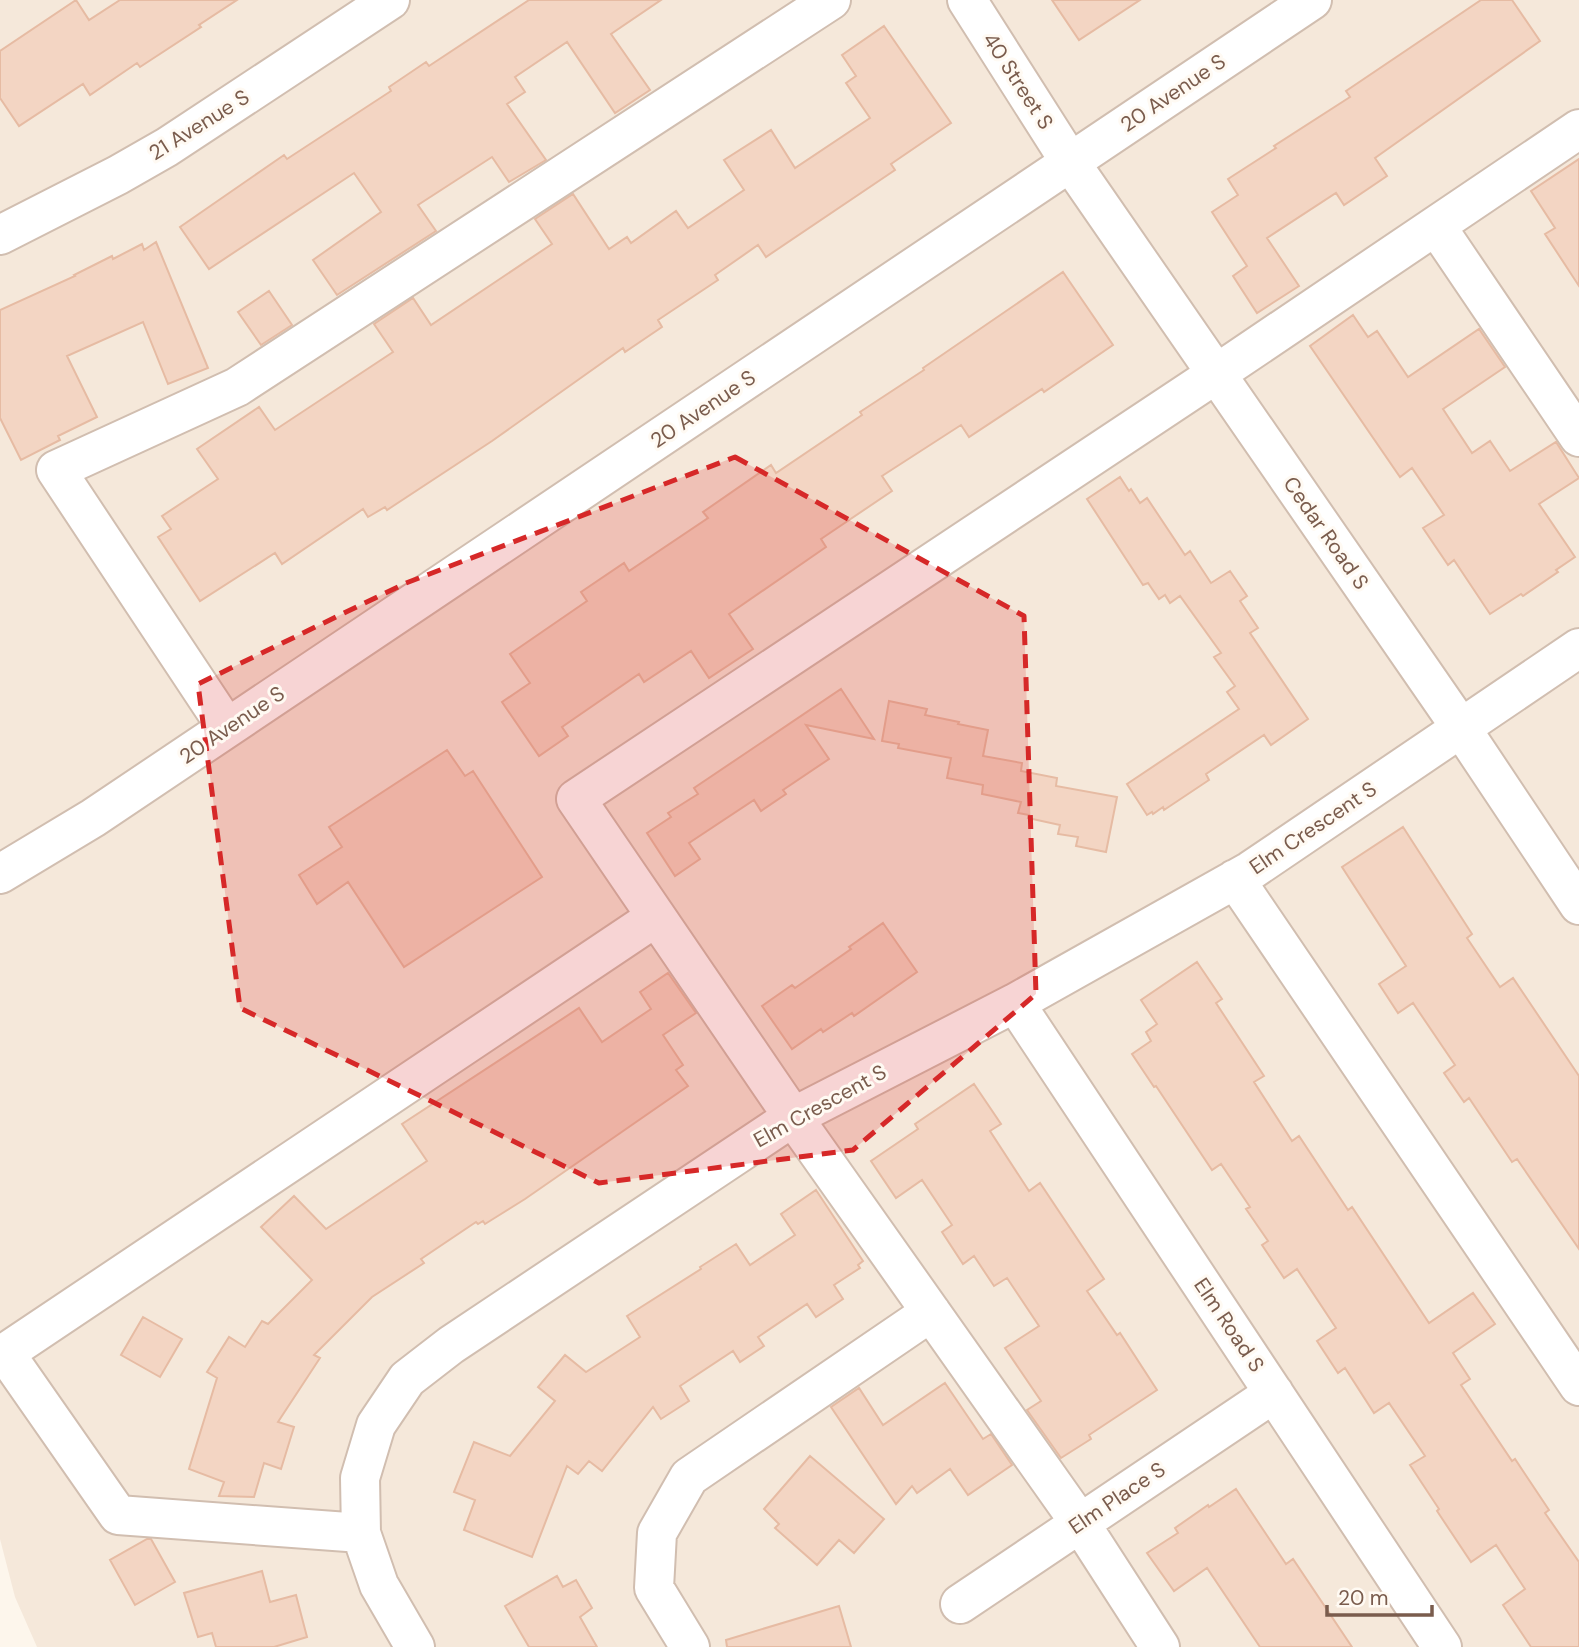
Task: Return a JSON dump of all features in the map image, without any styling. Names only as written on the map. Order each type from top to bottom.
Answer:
[{"type":"street","name":"21 Avenue S","points":[[0,235],[167,147],[390,0]]},
{"type":"street","points":[[227,728],[56,470],[237,387],[831,0]]},
{"type":"street","name":"40 Street S","points":[[967,0],[1070,162]]},
{"type":"street","name":"20 Avenue S","points":[[0,874],[93,818],[1312,0]]},
{"type":"street","points":[[1160,1647],[1080,1523],[793,1116],[576,799],[1579,129]]},
{"type":"street","name":"Cedar Road S","points":[[1070,162],[1461,728],[1579,905]]},
{"type":"street","points":[[1436,226],[1579,437]]},
{"type":"street","name":"Elm Crescent S","points":[[415,1647],[379,1585],[361,1533],[360,1478],[376,1425],[407,1379],[451,1346],[793,1116],[1015,1003],[1235,879],[1579,649]]},
{"type":"street","name":"20 Avenue S","points":[[0,891],[93,818]]},
{"type":"street","points":[[1235,879],[1579,1386]]},
{"type":"street","points":[[361,1533],[118,1516],[5,1353],[656,917]]},
{"type":"street","name":"Elm Road S","points":[[1015,1003],[1442,1647]]},
{"type":"street","points":[[690,1647],[654,1588],[657,1533],[689,1477],[931,1312]]},
{"type":"street","name":"Elm Place S","points":[[960,1604],[1274,1393]]},
{"type":"highlighted area","points":[[735,457],[1024,616],[1036,994],[853,1150],[599,1183],[240,1008],[198,684],[406,583]]},
{"type":"shaded area","points":[[0,0],[1579,0],[1579,1647],[37,1647],[15,1597],[0,1539]]},
{"type":"building","points":[[76,0],[89,20],[120,0],[237,0],[140,67],[137,63],[90,95],[83,84],[19,126],[0,98],[0,51]]},
{"type":"building","points":[[529,0],[661,0],[611,34],[650,90],[615,113],[567,42],[515,77],[525,92],[507,104],[546,160],[509,182],[492,157],[418,205],[436,231],[337,295],[313,260],[381,212],[354,173],[209,269],[180,227],[284,155],[287,159],[391,91],[389,87],[426,62],[429,66]]},
{"type":"building","points":[[1052,0],[1140,0],[1079,40]]},
{"type":"building","points":[[1481,0],[1512,0],[1540,41],[1375,158],[1387,176],[1344,205],[1336,193],[1267,238],[1299,286],[1257,313],[1233,276],[1247,266],[1212,212],[1238,195],[1228,179],[1350,97],[1346,91]]},
{"type":"building","points":[[884,26],[951,123],[891,164],[895,170],[766,257],[758,245],[715,275],[718,280],[658,320],[662,327],[625,352],[623,348],[492,441],[387,510],[385,507],[368,517],[363,509],[282,564],[275,553],[200,601],[158,537],[171,529],[162,516],[218,479],[197,449],[259,407],[275,430],[393,352],[374,324],[413,298],[431,325],[552,244],[535,219],[573,194],[609,249],[627,237],[631,243],[676,211],[688,228],[744,190],[724,160],[771,130],[795,168],[870,118],[846,83],[856,76],[842,55]]},
{"type":"building","points":[[1579,159],[1579,286],[1545,234],[1555,228],[1531,191]]},
{"type":"building","points":[[156,242],[208,368],[168,384],[143,322],[67,356],[97,417],[58,436],[60,440],[21,460],[0,418],[0,310],[112,256],[113,259],[142,244],[144,250]]},
{"type":"building","points":[[1063,272],[1113,345],[1044,392],[1042,389],[969,437],[961,425],[882,476],[892,491],[821,539],[826,547],[729,614],[753,649],[709,678],[691,651],[644,682],[639,674],[562,727],[568,736],[539,756],[502,702],[530,683],[510,654],[587,601],[581,592],[624,563],[629,571],[708,518],[703,512],[771,465],[776,473]]},
{"type":"building","points":[[269,291],[292,325],[261,345],[238,312]]},
{"type":"building","points":[[1353,315],[1368,337],[1377,331],[1408,377],[1479,329],[1505,367],[1443,409],[1472,453],[1490,441],[1510,471],[1556,442],[1579,478],[1539,504],[1575,557],[1523,596],[1521,594],[1490,614],[1454,560],[1448,565],[1423,528],[1444,515],[1412,468],[1400,477],[1310,346]]},
{"type":"building","points":[[1120,477],[1140,503],[1147,498],[1185,555],[1190,551],[1211,583],[1230,571],[1247,596],[1240,601],[1258,628],[1250,633],[1308,719],[1271,745],[1264,735],[1206,774],[1209,780],[1164,810],[1163,807],[1147,815],[1127,784],[1239,709],[1227,692],[1235,686],[1214,657],[1221,653],[1180,596],[1170,603],[1165,595],[1159,599],[1148,583],[1143,585],[1087,499]]},
{"type":"building","points":[[841,689],[874,739],[806,725],[829,759],[783,790],[786,794],[761,811],[754,800],[689,843],[700,859],[675,876],[647,833],[671,817],[668,813],[698,794],[694,788]]},
{"type":"building","points":[[889,701],[927,709],[925,715],[988,730],[983,756],[1022,763],[1021,771],[1057,778],[1056,786],[1117,797],[1106,852],[1076,846],[1078,837],[1058,834],[1060,825],[1018,813],[1021,802],[982,794],[983,785],[947,778],[951,758],[898,748],[899,744],[882,741]]},
{"type":"building","points":[[447,750],[465,776],[473,771],[542,877],[404,967],[348,882],[317,904],[299,875],[342,847],[329,827]]},
{"type":"building","points":[[1403,827],[1472,934],[1467,938],[1500,987],[1513,978],[1579,1076],[1579,1249],[1517,1159],[1512,1162],[1469,1098],[1464,1102],[1444,1073],[1455,1065],[1413,1003],[1398,1013],[1379,984],[1406,966],[1342,867]]},
{"type":"building","points":[[883,923],[917,972],[854,1016],[852,1013],[823,1032],[821,1029],[792,1049],[762,1006],[792,985],[795,988]]},
{"type":"building","points":[[1197,962],[1222,999],[1216,1003],[1264,1076],[1254,1082],[1292,1141],[1299,1136],[1348,1210],[1352,1207],[1429,1323],[1473,1293],[1495,1324],[1453,1353],[1470,1379],[1461,1385],[1549,1510],[1545,1513],[1579,1562],[1579,1647],[1531,1647],[1503,1605],[1525,1589],[1496,1545],[1471,1562],[1410,1465],[1425,1456],[1389,1403],[1374,1413],[1345,1368],[1338,1373],[1317,1341],[1336,1328],[1297,1269],[1284,1278],[1262,1245],[1268,1241],[1246,1209],[1250,1207],[1221,1164],[1212,1170],[1132,1054],[1151,1041],[1146,1032],[1157,1024],[1141,1000]]},
{"type":"building","points":[[668,973],[696,1013],[663,1035],[683,1065],[676,1070],[688,1086],[525,1199],[485,1224],[483,1221],[478,1224],[476,1222],[421,1259],[424,1263],[372,1297],[314,1355],[320,1358],[278,1422],[294,1427],[281,1469],[264,1463],[254,1497],[219,1496],[224,1482],[189,1469],[217,1378],[207,1372],[229,1337],[245,1347],[262,1321],[268,1324],[312,1280],[261,1227],[294,1196],[326,1229],[427,1161],[402,1124],[579,1008],[602,1042],[651,1009],[640,992]]},
{"type":"building","points":[[974,1084],[1001,1124],[990,1131],[1029,1191],[1040,1183],[1104,1279],[1087,1291],[1117,1335],[1120,1333],[1157,1390],[1089,1435],[1091,1439],[1061,1458],[1027,1410],[1041,1401],[1005,1348],[1039,1326],[1007,1278],[994,1286],[974,1256],[963,1264],[942,1232],[952,1225],[922,1180],[896,1198],[871,1161],[918,1129],[915,1124]]},
{"type":"building","points":[[816,1190],[863,1261],[858,1265],[860,1268],[834,1285],[843,1299],[816,1317],[807,1304],[758,1337],[764,1346],[740,1362],[733,1351],[680,1386],[689,1401],[661,1419],[653,1407],[602,1471],[589,1461],[578,1474],[567,1466],[532,1557],[464,1530],[475,1500],[454,1492],[474,1442],[510,1456],[555,1401],[538,1387],[565,1355],[586,1372],[640,1337],[627,1316],[736,1244],[750,1265],[795,1235],[781,1214]]},
{"type":"building","points":[[143,1317],[182,1339],[160,1377],[121,1355]]},
{"type":"building","points":[[945,1383],[983,1439],[991,1434],[1012,1465],[968,1495],[950,1469],[917,1493],[912,1486],[896,1504],[831,1407],[859,1388],[883,1425]]},
{"type":"building","points":[[810,1456],[884,1519],[854,1553],[839,1540],[817,1565],[775,1528],[779,1524],[764,1509]]},
{"type":"building","points":[[1236,1489],[1286,1564],[1293,1559],[1352,1647],[1260,1647],[1207,1568],[1174,1591],[1147,1553],[1178,1533],[1175,1528]]},
{"type":"building","points":[[151,1539],[175,1582],[135,1605],[110,1560]]},
{"type":"building","points":[[262,1571],[270,1602],[296,1595],[307,1637],[274,1647],[216,1647],[212,1633],[198,1637],[184,1593]]},
{"type":"building","points":[[557,1576],[563,1587],[576,1580],[592,1608],[580,1617],[597,1647],[529,1647],[505,1606]]},
{"type":"building","points":[[839,1606],[851,1647],[727,1647],[726,1640]]}]
